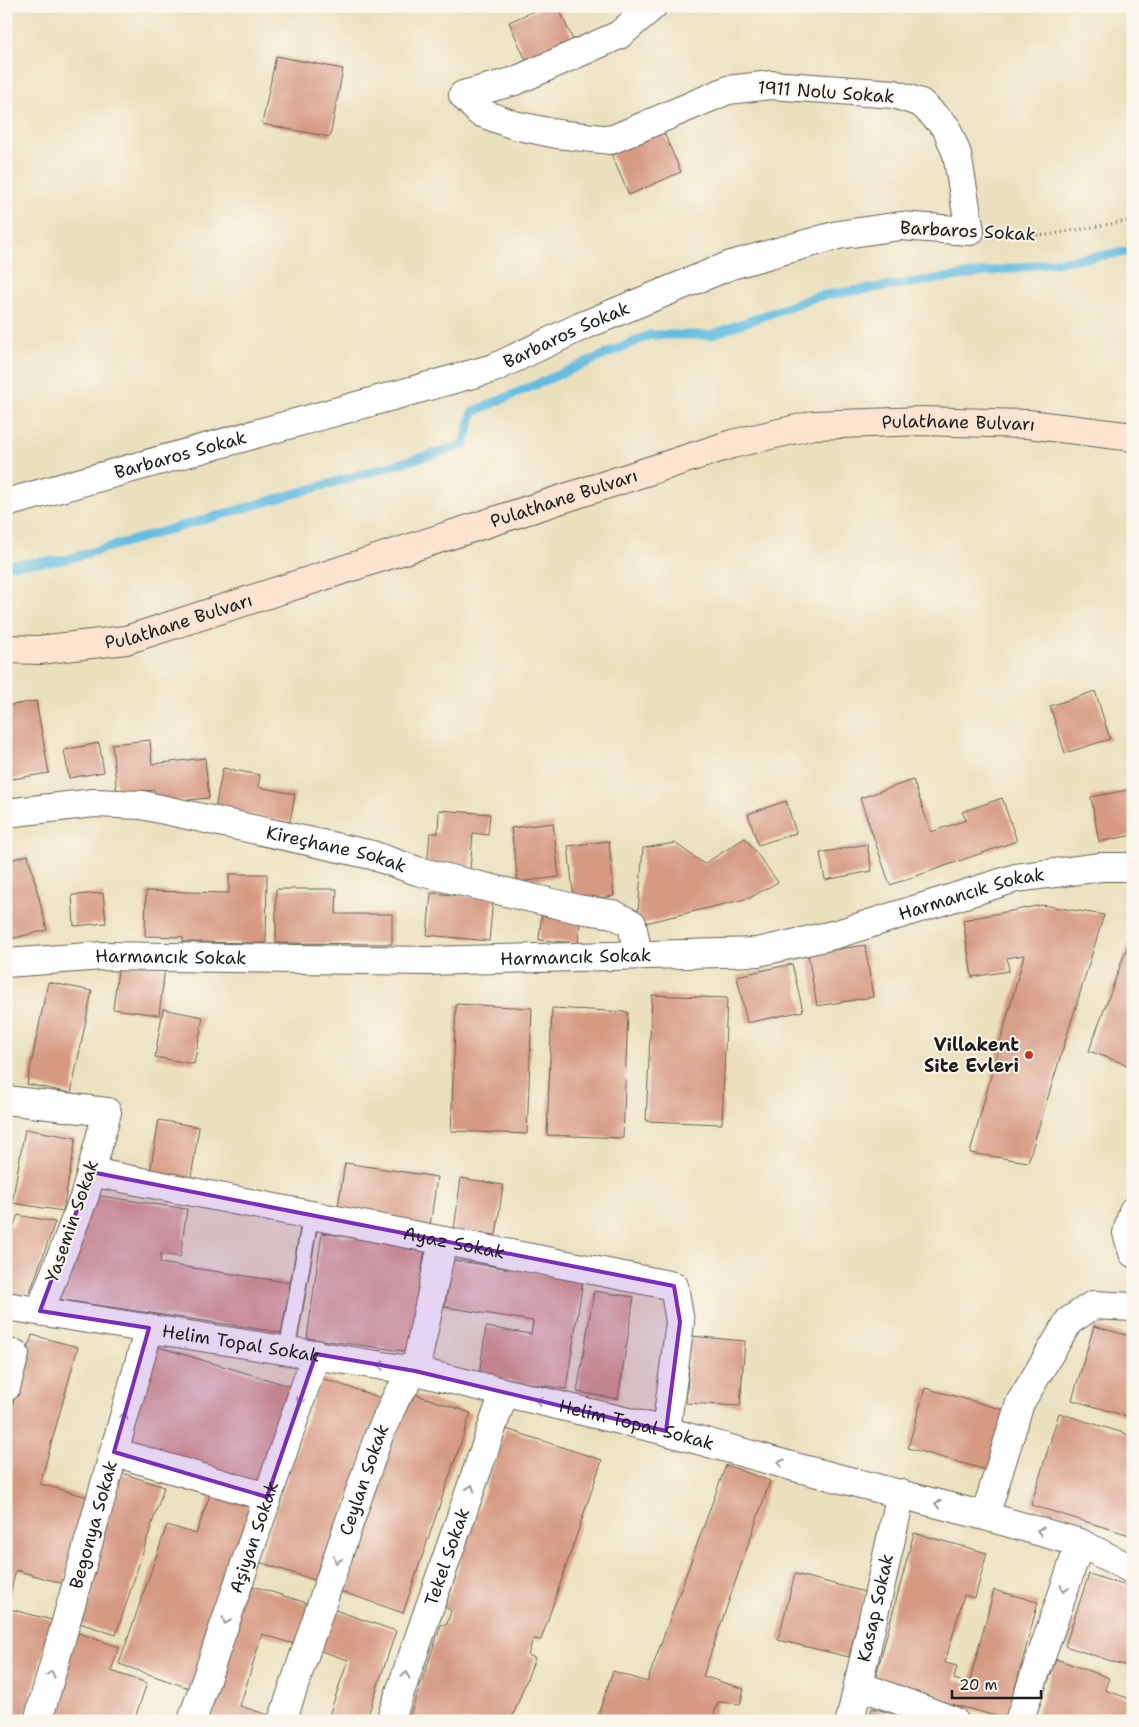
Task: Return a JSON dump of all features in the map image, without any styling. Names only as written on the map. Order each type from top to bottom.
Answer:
[{"type":"street","name":"1911 Nolu Sokak","points":[[653,6],[619,35],[515,81],[463,95],[480,112],[514,124],[557,134],[611,140],[728,90],[771,85],[894,94],[921,103],[946,127],[957,154],[970,231]]},
{"type":"street","name":"Barbaros Sokak","points":[[6,504],[494,368],[580,328],[731,266],[838,235],[900,226],[970,231]]},
{"type":"street","name":"Pulathane Bulvarı","points":[[6,650],[39,650],[126,640],[732,444],[814,425],[922,421],[1018,424],[1133,437]]},
{"type":"street","name":"Kireçhane Sokak","points":[[6,813],[94,803],[142,805],[352,851],[417,871],[578,909],[613,914],[632,924],[638,955]]},
{"type":"street","name":"Harmancık Sokak","points":[[6,963],[103,956],[428,961],[706,955],[758,952],[837,934],[1016,878],[1101,867],[1133,867]]},
{"type":"street","name":"Yasemin Sokak","points":[[6,1100],[107,1112],[85,1195],[40,1311]]},
{"type":"street","name":"Ayaz Sokak","points":[[91,1172],[674,1286],[680,1322],[666,1431]]},
{"type":"street","points":[[1133,1210],[1126,1233],[1133,1253]]},
{"type":"street","name":"Ceylan Sokak","points":[[282,1721],[379,1435],[397,1396],[415,1371],[443,1241]]},
{"type":"street","points":[[986,1516],[1020,1403],[1069,1322],[1093,1305],[1133,1307]]},
{"type":"street","name":"Helim Topal Sokak","points":[[6,1306],[415,1371],[666,1431],[986,1516],[1080,1543],[1133,1570]]},
{"type":"street","name":"Begonya Sokak","points":[[38,1721],[149,1328]]},
{"type":"street","points":[[6,1387],[15,1354]]},
{"type":"street","name":"Aşiyan Sokak","points":[[192,1721],[316,1354]]},
{"type":"street","name":"Tekel Sokak","points":[[390,1721],[504,1393]]},
{"type":"street","points":[[114,1452],[267,1497]]},
{"type":"street","name":"Kasap Sokak","points":[[850,1721],[901,1494]]},
{"type":"street","points":[[1019,1721],[1080,1543]]},
{"type":"street","points":[[858,1685],[954,1721]]},
{"type":"lane","points":[[287,1350],[311,1215]]},
{"type":"path","name":"Barbaros Sokak","points":[[970,231],[1004,236],[1048,235],[1133,220]]},
{"type":"highlighted area","points":[[91,1172],[674,1286],[680,1322],[666,1431],[415,1371],[316,1354],[267,1497],[114,1452],[149,1328],[40,1311]]},
{"type":"building","points":[[546,6],[558,6],[575,45],[528,65],[509,22]]},
{"type":"building","points":[[276,56],[343,69],[330,137],[262,124]]},
{"type":"building","points":[[661,126],[681,172],[629,195],[609,149]]},
{"type":"building","points":[[1095,691],[1110,739],[1065,753],[1050,706]]},
{"type":"building","points":[[36,701],[49,773],[6,780],[6,706]]},
{"type":"building","points":[[150,740],[152,764],[205,758],[209,798],[157,803],[155,790],[117,794],[112,744]]},
{"type":"building","points":[[99,743],[104,772],[69,778],[64,750]]},
{"type":"building","points":[[223,768],[260,775],[258,787],[295,794],[290,822],[215,808]]},
{"type":"building","points":[[913,780],[931,832],[966,820],[962,812],[1002,798],[1017,841],[890,885],[860,798]]},
{"type":"building","points":[[1133,789],[1133,835],[1099,842],[1091,797]]},
{"type":"building","points":[[786,801],[796,833],[758,845],[748,814]]},
{"type":"building","points":[[439,810],[490,814],[488,835],[473,833],[470,870],[427,867],[430,833],[438,833]]},
{"type":"building","points":[[553,823],[559,877],[518,882],[511,828]]},
{"type":"building","points":[[745,838],[778,882],[750,898],[637,925],[643,848],[675,843],[704,864]]},
{"type":"building","points":[[609,841],[614,896],[574,901],[568,846]]},
{"type":"building","points":[[867,844],[872,871],[825,880],[820,853]]},
{"type":"building","points":[[28,855],[47,930],[6,940],[6,861]]},
{"type":"building","points":[[229,874],[267,874],[266,943],[183,942],[183,937],[145,936],[146,891],[229,893]]},
{"type":"building","points":[[276,889],[337,889],[336,914],[392,914],[392,944],[276,943]]},
{"type":"building","points":[[103,893],[106,923],[74,926],[72,895]]},
{"type":"building","points":[[431,893],[493,899],[489,941],[427,935]]},
{"type":"building","name":"Villakent Site Evleri","points":[[1042,905],[1104,915],[1028,1162],[970,1153],[1024,955],[1007,958],[1009,971],[972,977],[963,920]]},
{"type":"building","points":[[542,911],[581,914],[578,943],[539,940]]},
{"type":"building","points":[[1129,942],[1133,943],[1133,1067],[1089,1051]]},
{"type":"building","points":[[865,945],[873,997],[817,1006],[808,954]]},
{"type":"building","points":[[119,962],[165,968],[159,1015],[113,1009]]},
{"type":"building","points":[[792,964],[803,1011],[747,1023],[737,976]]},
{"type":"building","points":[[48,982],[92,991],[71,1093],[27,1084]]},
{"type":"building","points":[[652,995],[727,998],[722,1124],[646,1121]]},
{"type":"building","points":[[456,1004],[532,1008],[527,1134],[451,1131]]},
{"type":"building","points":[[552,1008],[628,1012],[623,1138],[547,1135]]},
{"type":"building","points":[[163,1009],[203,1017],[194,1064],[155,1057]]},
{"type":"building","points":[[159,1120],[199,1127],[190,1185],[149,1178]]},
{"type":"building","points":[[25,1129],[76,1138],[63,1211],[12,1203]]},
{"type":"building","points":[[345,1163],[437,1177],[429,1233],[336,1220]]},
{"type":"building","points":[[461,1178],[503,1185],[496,1235],[454,1230]]},
{"type":"building","points":[[94,1195],[187,1209],[180,1257],[161,1254],[160,1263],[292,1283],[284,1333],[57,1299]]},
{"type":"building","points":[[18,1215],[55,1222],[28,1298],[6,1294],[6,1225],[13,1227]]},
{"type":"building","points":[[322,1233],[425,1248],[410,1352],[307,1338]]},
{"type":"building","points":[[452,1260],[583,1280],[566,1389],[479,1376],[486,1327],[531,1334],[533,1321],[445,1307]]},
{"type":"building","points":[[594,1291],[634,1297],[618,1399],[577,1392]]},
{"type":"building","points":[[1094,1326],[1133,1337],[1133,1418],[1072,1400]]},
{"type":"building","points":[[32,1335],[78,1347],[40,1484],[88,1497],[64,1584],[16,1570],[7,1606],[6,1428]]},
{"type":"building","points":[[691,1336],[745,1341],[740,1406],[686,1403]]},
{"type":"building","points":[[155,1346],[290,1386],[261,1487],[125,1447]]},
{"type":"building","points":[[321,1378],[382,1398],[320,1582],[259,1562]]},
{"type":"building","points":[[925,1388],[1008,1411],[990,1471],[908,1448]]},
{"type":"building","points":[[405,1391],[471,1413],[403,1613],[337,1590]]},
{"type":"building","points":[[1059,1413],[1133,1436],[1133,1536],[1031,1505]]},
{"type":"building","points":[[506,1429],[602,1460],[541,1640],[533,1639],[528,1655],[535,1658],[511,1721],[408,1721],[441,1625],[447,1624],[451,1611],[445,1607]]},
{"type":"building","points":[[726,1465],[770,1481],[703,1676],[744,1689],[740,1704],[718,1702],[712,1721],[596,1721],[613,1671],[647,1682]]},
{"type":"building","points":[[122,1473],[164,1487],[116,1635],[74,1621]]},
{"type":"building","points":[[212,1489],[256,1504],[192,1689],[119,1664],[167,1525],[196,1534]]},
{"type":"building","points":[[914,1533],[987,1553],[975,1598],[964,1595],[945,1663],[957,1666],[954,1679],[969,1684],[994,1590],[1038,1602],[1007,1719],[874,1683]]},
{"type":"building","points":[[795,1574],[865,1592],[849,1657],[778,1640]]},
{"type":"building","points":[[1089,1574],[1133,1588],[1133,1668],[1065,1646]]},
{"type":"building","points":[[243,1583],[310,1604],[297,1645],[262,1634],[240,1706],[275,1717],[273,1721],[201,1721]]},
{"type":"building","points":[[6,1608],[52,1620],[25,1717],[6,1712]]},
{"type":"building","points":[[329,1608],[396,1631],[366,1721],[327,1721],[348,1660],[315,1649]]},
{"type":"building","points":[[78,1633],[119,1647],[111,1671],[147,1683],[134,1721],[49,1720]]},
{"type":"building","points":[[1056,1659],[1109,1678],[1105,1690],[1133,1700],[1133,1721],[1034,1721]]},
{"type":"building","points":[[872,1708],[917,1720],[917,1721],[869,1721]]},
{"type":"waterway","points":[[6,565],[64,560],[464,445],[473,412],[650,335],[711,335],[818,296],[1133,251]]},
{"type":"place","name":"Villakent Site Evleri","points":[[1029,1055]]}]
